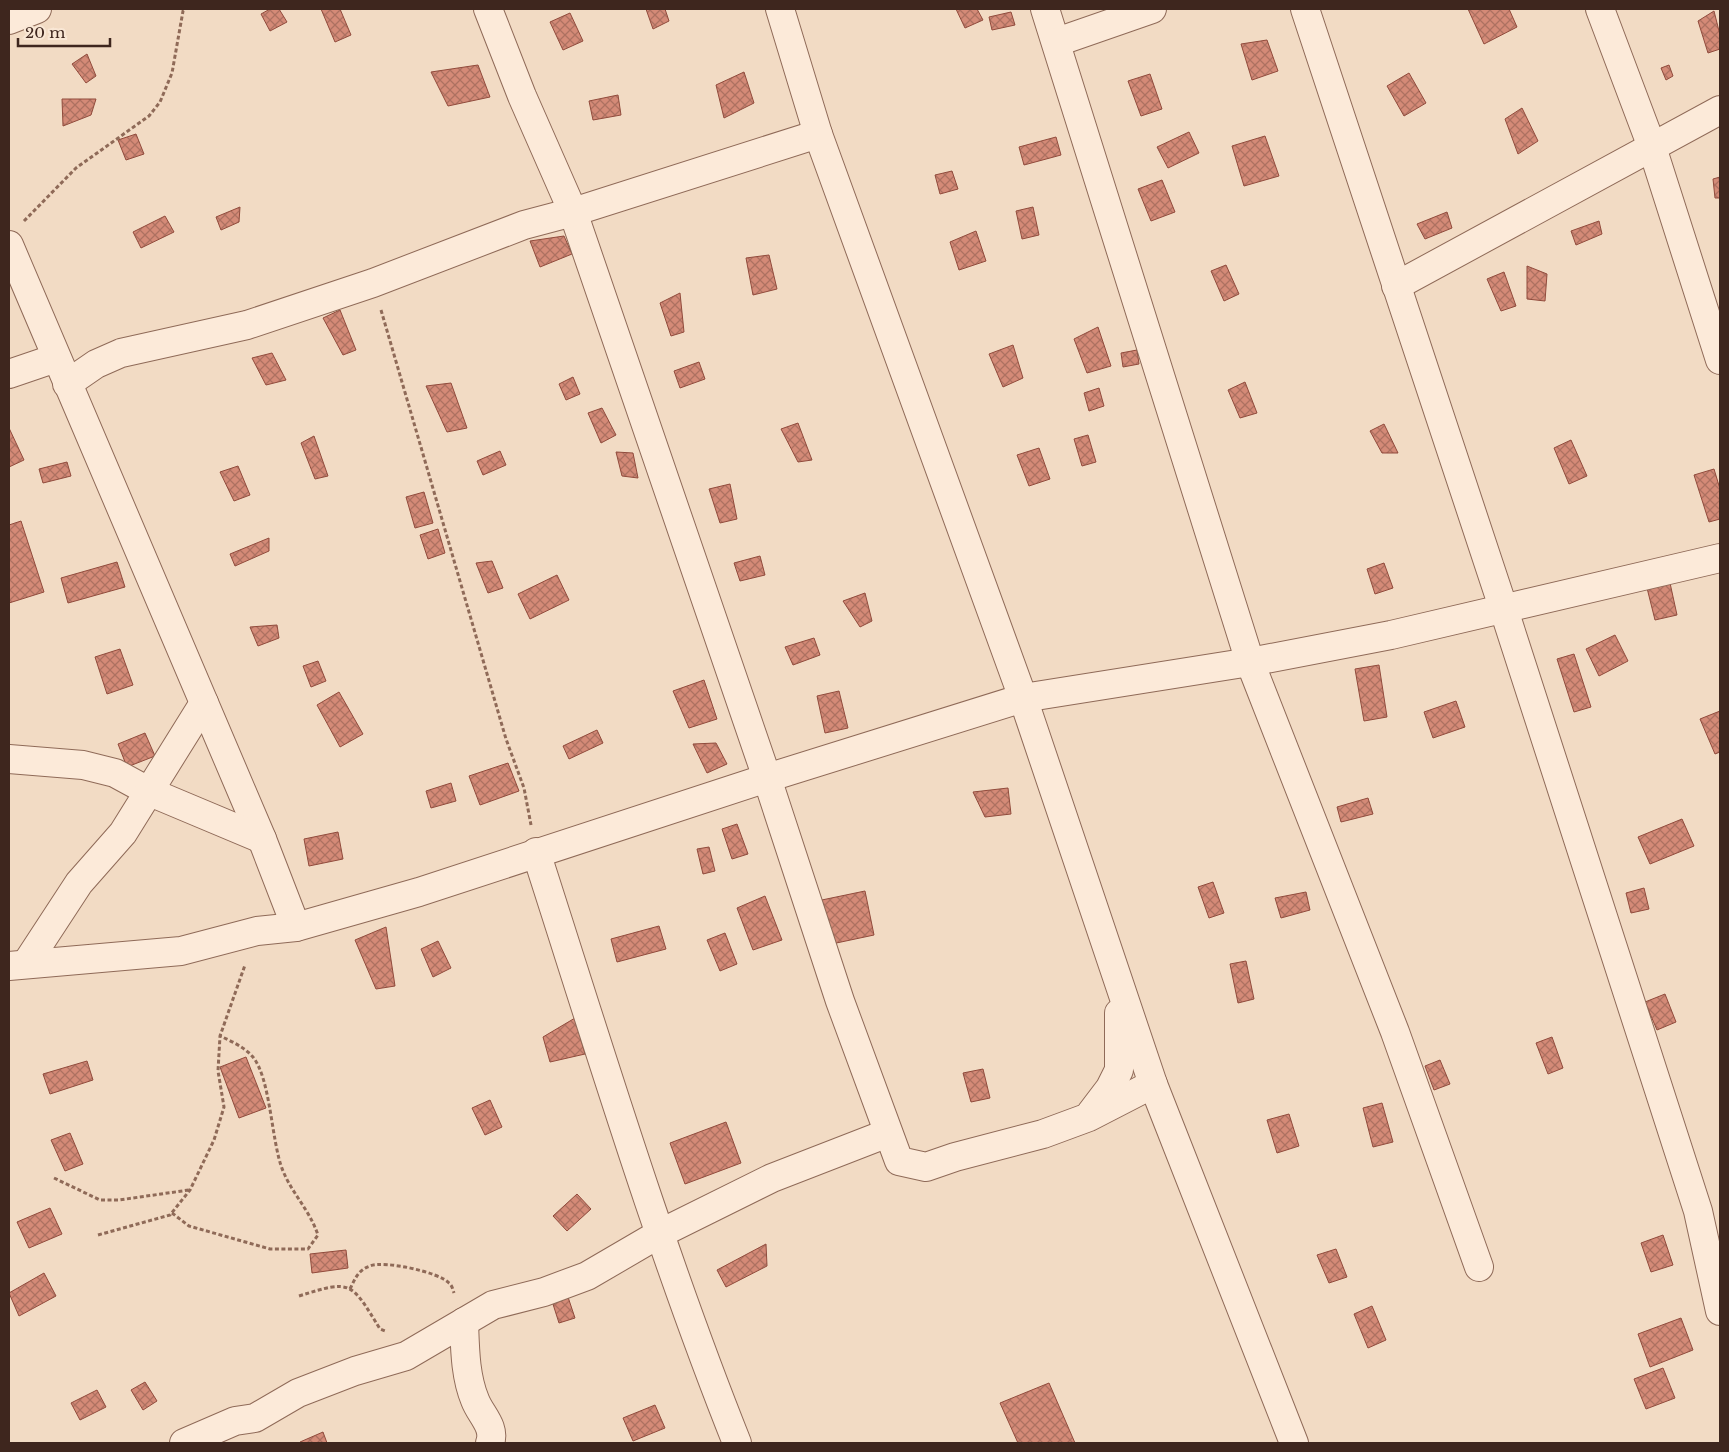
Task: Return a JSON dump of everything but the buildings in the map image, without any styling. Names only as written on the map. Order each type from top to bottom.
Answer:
[{"type":"street","points":[[9,20],[37,9]]},
{"type":"street","points":[[488,9],[522,96],[573,212],[767,778],[840,1001],[899,1161],[926,1168],[955,1157],[1043,1134],[1089,1117],[1152,1084]]},
{"type":"street","points":[[780,9],[818,134],[1023,698],[1152,1084],[1294,1443]]},
{"type":"street","points":[[1045,9],[1057,42],[1250,662],[1395,1032],[1479,1267]]},
{"type":"street","points":[[1057,42],[1152,9]]},
{"type":"street","points":[[1305,9],[1504,610],[1698,1212],[1720,1311]]},
{"type":"street","points":[[1600,9],[1652,147],[1720,360]]},
{"type":"street","points":[[1396,286],[1720,110]]},
{"type":"street","points":[[67,384],[96,364],[121,353],[247,325],[373,283],[524,225],[573,212],[818,134]]},
{"type":"street","points":[[15,234],[56,358],[262,839],[296,927]]},
{"type":"street","points":[[9,374],[56,358]]},
{"type":"street","points":[[17,965],[181,951],[257,931],[296,927],[419,892],[536,852],[1023,698],[1250,662],[1504,610],[1720,558]]},
{"type":"street","points":[[17,965],[79,883],[123,833],[204,703]]},
{"type":"street","points":[[9,759],[83,765],[115,773],[150,792],[262,839]]},
{"type":"street","points":[[536,852],[659,1234],[704,1360],[737,1443]]},
{"type":"street","points":[[1089,1117],[1110,1088],[1119,1070],[1121,1045],[1118,983]]},
{"type":"street","points":[[184,1443],[235,1420],[256,1418],[298,1393],[355,1371],[406,1356],[493,1305],[544,1292],[587,1276],[659,1234],[795,1167],[829,1157],[888,1133]]},
{"type":"street","points":[[464,1322],[465,1359],[475,1401],[486,1417],[492,1438],[490,1443]]},
{"type":"path","points":[[15,234],[76,168],[149,116],[160,102],[172,73],[183,11],[185,9]]},
{"type":"path","points":[[373,283],[506,739],[524,788],[536,852]]},
{"type":"path","points":[[98,1234],[172,1213],[190,1190],[214,1140],[224,1107],[218,1071],[220,1036],[257,931]]},
{"type":"path","points":[[172,1213],[189,1226],[270,1249],[308,1249],[318,1236],[312,1216],[284,1172],[273,1136],[269,1101],[253,1057],[235,1042],[220,1036]]},
{"type":"path","points":[[54,1178],[100,1200],[119,1200],[190,1190]]},
{"type":"path","points":[[350,1289],[358,1273],[370,1266],[380,1264],[433,1274],[450,1283],[464,1322]]},
{"type":"path","points":[[299,1296],[339,1285],[350,1289],[361,1298],[380,1329],[397,1337],[404,1345],[406,1356]]}]
